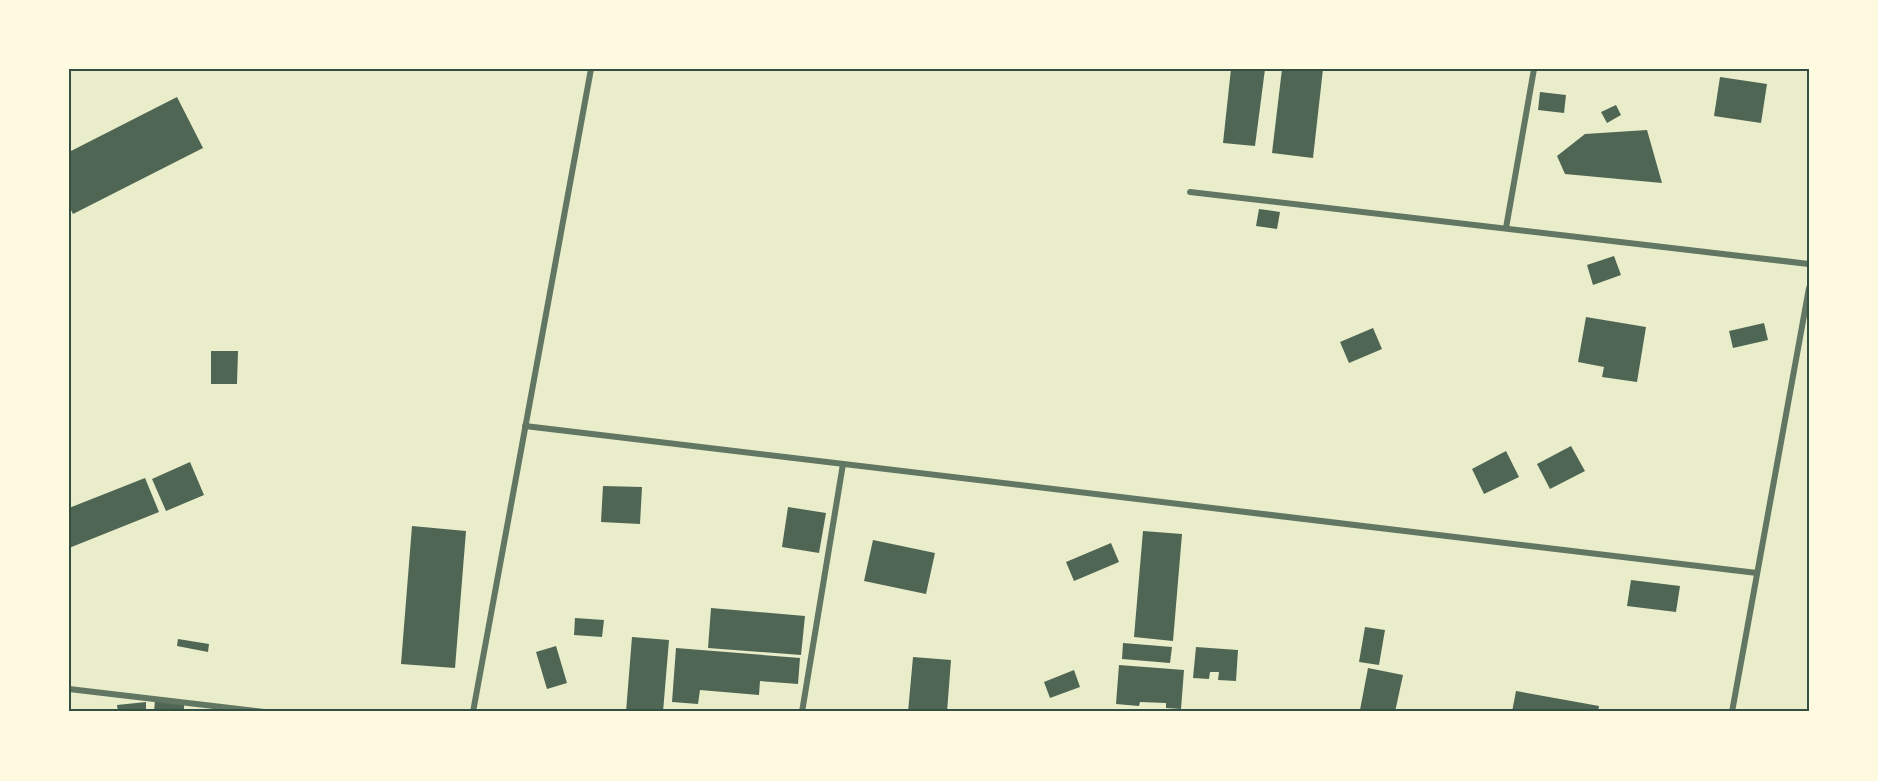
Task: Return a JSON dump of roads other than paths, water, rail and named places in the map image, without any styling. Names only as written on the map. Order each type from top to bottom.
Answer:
[{"type":"street","points":[[473,712],[591,69]]},
{"type":"street","points":[[1506,228],[1534,69]]},
{"type":"street","points":[[1190,192],[1809,264]]},
{"type":"street","points":[[1732,712],[1809,288]]},
{"type":"street","points":[[525,426],[1757,573]]},
{"type":"street","points":[[802,712],[843,464]]},
{"type":"street","points":[[69,688],[222,710],[264,712]]}]
